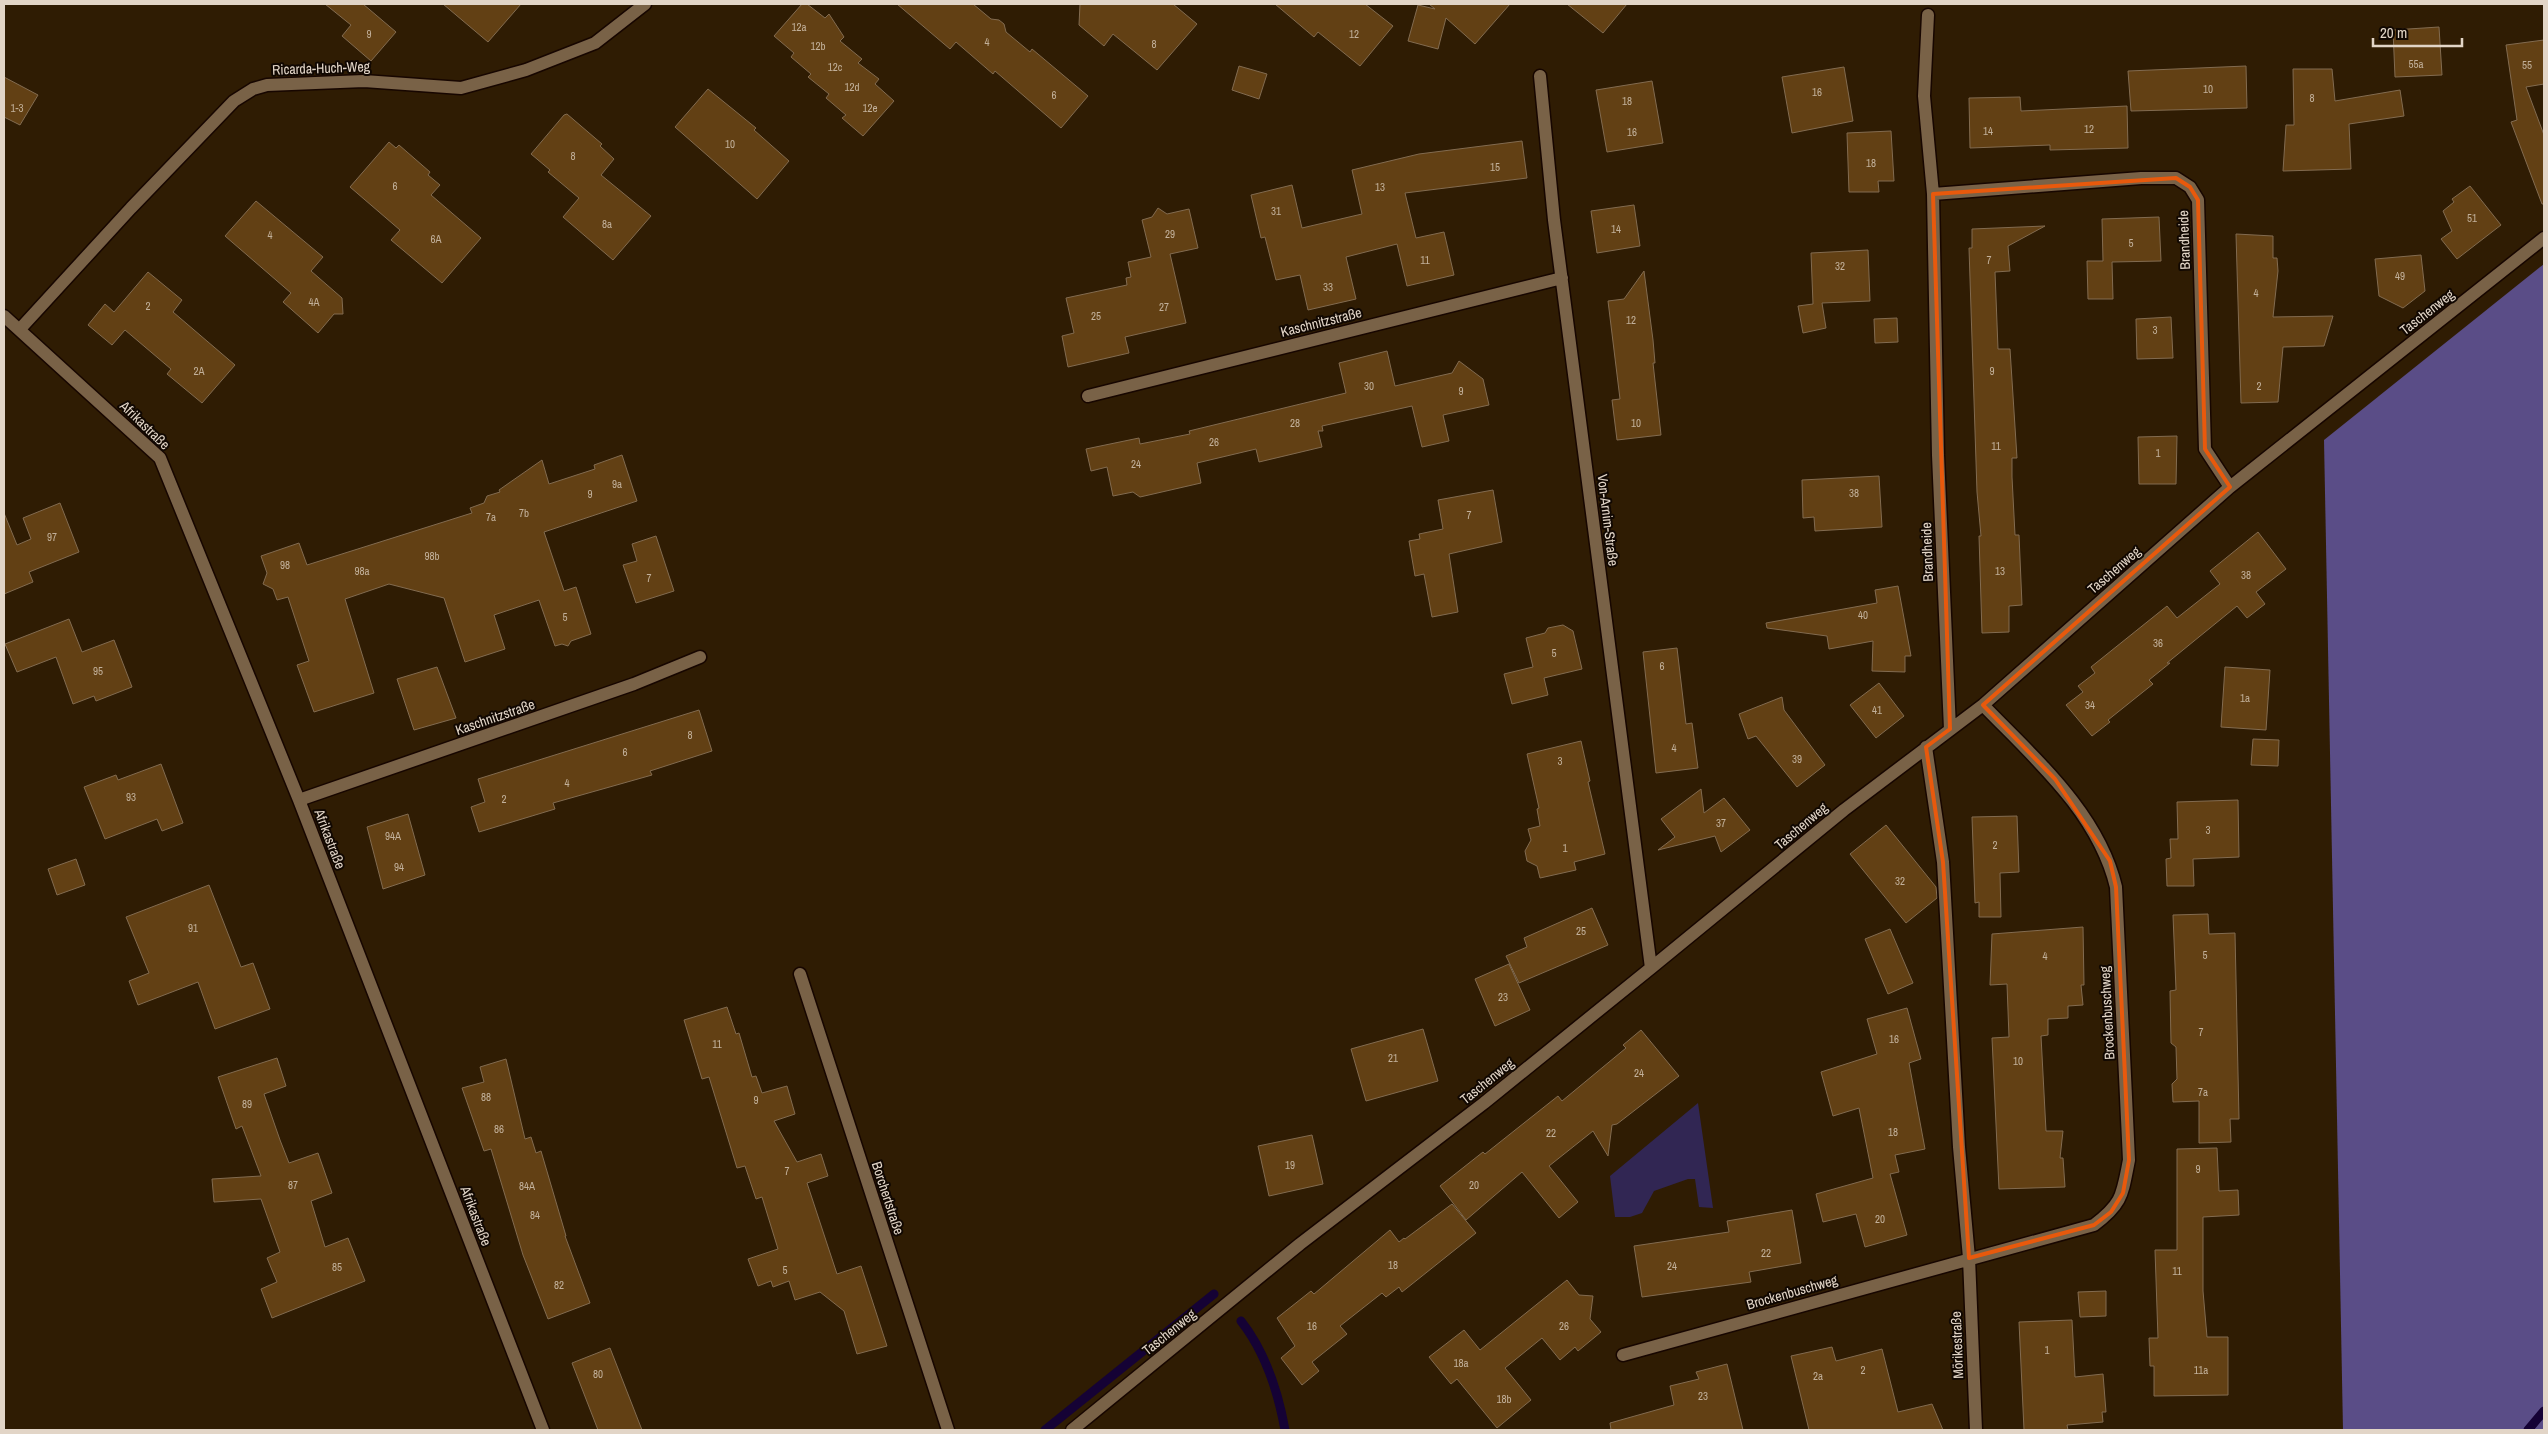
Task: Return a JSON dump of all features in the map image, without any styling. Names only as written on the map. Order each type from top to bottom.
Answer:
[{"type":"street","name":"Ricarda-Huch-Weg","points":[[20,328],[131,208],[234,101],[253,89],[267,85],[364,81],[461,88],[526,70],[595,43],[645,4]]},
{"type":"street","name":"Brandheide","points":[[1928,15],[1924,96],[1933,194],[1938,455],[1950,729]]},
{"type":"street","name":"Von-Arnim-Straße","points":[[1540,76],[1562,278],[1651,968]]},
{"type":"street","name":"Brandheide","points":[[1933,194],[2141,178],[2176,178],[2190,187],[2198,200],[2205,449],[2230,487]]},
{"type":"street","name":"Taschenweg","points":[[1072,1430],[1300,1244],[1484,1103],[1844,810],[1982,705],[2230,487],[2544,238]]},
{"type":"street","name":"Kaschnitzstraße","points":[[1088,396],[1562,278]]},
{"type":"street","name":"Afrikastraße","points":[[4,316],[20,328],[160,458],[299,800],[543,1430]]},
{"type":"street","name":"Kaschnitzstraße","points":[[299,800],[634,684],[700,657]]},
{"type":"street","name":"Brockenbuschweg","points":[[1623,1355],[1968,1258],[2094,1225],[2111,1212],[2119,1202],[2129,1160],[2116,886],[2110,861],[2095,834],[2055,779],[1982,705]]},
{"type":"street","points":[[1926,747],[1943,862],[1959,1147],[1968,1258]]},
{"type":"street","name":"Borchertstraße","points":[[800,974],[948,1430]]},
{"type":"street","name":"Mörikestraße","points":[[1968,1258],[1976,1430]]},
{"type":"highlighted area","points":[[2176,178],[2190,187],[2198,200],[2205,449],[2230,487],[1983,705],[2055,779],[2110,861],[2116,887],[2129,1160],[2123,1193],[2111,1212],[2094,1225],[1969,1258],[1943,862],[1926,747],[1950,729],[1933,194]]},
{"type":"shaded area","points":[[2544,264],[2544,1430],[2343,1430],[2324,440]]},
{"type":"shaded area","points":[[1698,1103],[1713,1208],[1699,1207],[1695,1179],[1688,1179],[1654,1191],[1642,1213],[1630,1217],[1615,1217],[1610,1176]]},
{"type":"building","points":[[325,4],[363,4],[396,32],[371,61],[342,36],[351,25]]},
{"type":"building","points":[[443,4],[521,4],[488,42]]},
{"type":"building","points":[[802,4],[807,4],[825,18],[829,14],[844,37],[840,41],[862,59],[858,63],[879,79],[875,84],[894,101],[863,136],[842,118],[846,115],[826,98],[829,94],[808,77],[811,74],[791,57],[794,53],[774,36]]},
{"type":"building","points":[[897,4],[973,4],[991,19],[999,20],[1004,24],[1006,32],[1030,52],[1032,49],[1088,96],[1061,128],[995,71],[993,74],[956,42],[950,49]]},
{"type":"building","points":[[1080,4],[1173,4],[1197,24],[1157,70],[1113,34],[1104,46],[1079,25]]},
{"type":"building","points":[[1275,4],[1365,4],[1393,26],[1360,66],[1318,32],[1314,37]]},
{"type":"building","points":[[1429,4],[1510,4],[1475,44],[1446,18],[1438,49],[1408,41],[1418,5],[1435,9]]},
{"type":"building","points":[[1567,4],[1627,4],[1603,33]]},
{"type":"building","points":[[2439,27],[2442,75],[2395,77],[2393,30]]},
{"type":"building","points":[[2544,40],[2544,84],[2526,87],[2544,135],[2544,204],[2542,204],[2511,122],[2517,120],[2506,45]]},
{"type":"building","points":[[1239,66],[1267,74],[1259,99],[1232,90]]},
{"type":"building","points":[[2246,66],[2247,108],[2131,111],[2128,71]]},
{"type":"building","points":[[1844,67],[1853,121],[1792,133],[1782,77]]},
{"type":"building","points":[[2293,69],[2332,69],[2335,101],[2400,90],[2404,116],[2349,124],[2351,169],[2283,171],[2286,125],[2294,125]]},
{"type":"building","points":[[4,77],[38,95],[20,125],[4,117]]},
{"type":"building","points":[[1652,81],[1663,143],[1607,152],[1596,90]]},
{"type":"building","points":[[708,89],[756,128],[754,130],[789,161],[757,199],[675,127]]},
{"type":"building","points":[[2020,97],[2021,111],[2127,106],[2128,148],[2050,150],[2050,145],[1970,148],[1969,98]]},
{"type":"building","points":[[567,114],[602,144],[600,146],[614,159],[601,175],[651,216],[613,260],[563,217],[579,198],[548,172],[550,170],[531,154],[564,115]]},
{"type":"building","points":[[1891,131],[1894,181],[1878,181],[1879,192],[1849,192],[1847,133]]},
{"type":"building","points":[[1522,141],[1527,178],[1405,193],[1416,238],[1444,232],[1454,275],[1407,286],[1397,244],[1346,257],[1356,299],[1308,310],[1300,275],[1276,280],[1265,237],[1261,238],[1251,195],[1292,185],[1302,228],[1362,214],[1352,170],[1419,154]]},
{"type":"building","points":[[389,142],[396,148],[399,145],[430,172],[428,175],[440,185],[431,195],[481,238],[442,283],[391,240],[400,230],[350,187]]},
{"type":"building","points":[[2470,186],[2501,225],[2457,259],[2441,239],[2452,231],[2443,211],[2454,202],[2452,199]]},
{"type":"building","points":[[256,201],[323,257],[311,271],[342,298],[343,314],[334,314],[318,333],[283,302],[291,293],[225,236]]},
{"type":"building","points":[[1634,205],[1640,246],[1597,253],[1591,211]]},
{"type":"building","points":[[1158,208],[1167,214],[1189,209],[1198,248],[1170,254],[1186,323],[1125,337],[1129,353],[1068,367],[1062,336],[1074,333],[1066,298],[1127,285],[1126,278],[1131,277],[1128,262],[1151,257],[1142,220],[1152,217]]},
{"type":"building","points":[[2159,217],[2161,261],[2112,262],[2113,299],[2088,299],[2087,261],[2103,261],[2102,219]]},
{"type":"building","points":[[2045,226],[2008,246],[2010,271],[1995,272],[1998,349],[2010,349],[2017,458],[2012,458],[2012,477],[2015,535],[2019,535],[2022,605],[2009,606],[2009,632],[1982,633],[1979,536],[1981,536],[1977,492],[1969,248],[1972,248],[1972,229]]},
{"type":"building","points":[[2236,234],[2273,236],[2273,258],[2277,258],[2278,271],[2273,317],[2333,316],[2324,346],[2283,347],[2278,402],[2241,403]]},
{"type":"building","points":[[1868,250],[1870,301],[1822,303],[1826,328],[1803,333],[1798,306],[1813,304],[1811,253]]},
{"type":"building","points":[[2421,255],[2425,291],[2403,308],[2379,296],[2375,259]]},
{"type":"building","points":[[1644,271],[1653,340],[1655,363],[1653,363],[1661,435],[1617,440],[1612,400],[1620,399],[1608,301],[1624,299]]},
{"type":"building","points":[[148,272],[182,300],[173,312],[235,365],[202,403],[167,374],[171,369],[125,330],[112,345],[88,325],[105,304],[114,312]]},
{"type":"building","points":[[2171,317],[2173,358],[2137,359],[2136,319]]},
{"type":"building","points":[[1897,318],[1898,342],[1875,343],[1874,319]]},
{"type":"building","points":[[1387,351],[1395,386],[1452,373],[1459,361],[1483,379],[1489,405],[1443,415],[1449,441],[1422,447],[1412,406],[1322,426],[1323,431],[1318,431],[1322,447],[1259,462],[1256,449],[1197,463],[1201,483],[1140,497],[1133,492],[1113,496],[1107,467],[1091,471],[1086,449],[1139,438],[1140,444],[1190,434],[1189,431],[1346,393],[1339,363]]},
{"type":"building","points":[[2177,436],[2176,484],[2139,484],[2138,437]]},
{"type":"building","points":[[622,455],[637,501],[544,532],[564,591],[576,587],[591,634],[571,641],[568,646],[562,644],[555,646],[539,600],[494,615],[505,649],[465,662],[444,598],[389,584],[345,599],[374,693],[314,712],[297,665],[309,661],[288,597],[277,600],[273,589],[263,584],[267,573],[261,556],[299,543],[307,565],[472,513],[470,508],[484,503],[487,496],[500,492],[499,490],[542,460],[549,484],[595,469],[594,465]]},
{"type":"building","points":[[1879,476],[1882,527],[1815,531],[1814,517],[1803,518],[1802,480]]},
{"type":"building","points":[[1493,490],[1502,542],[1449,554],[1458,612],[1432,617],[1424,574],[1415,576],[1409,541],[1420,539],[1419,534],[1443,529],[1438,500]]},
{"type":"building","points":[[60,503],[79,552],[29,572],[33,582],[4,594],[4,513],[17,545],[31,539],[23,518]]},
{"type":"building","points":[[2258,532],[2286,569],[2256,592],[2265,604],[2247,618],[2237,606],[2167,663],[2170,663],[2149,680],[2153,684],[2108,720],[2110,722],[2092,736],[2066,705],[2083,692],[2078,686],[2095,673],[2091,667],[2167,606],[2177,618],[2220,584],[2210,571]]},
{"type":"building","points":[[656,536],[674,591],[636,603],[623,565],[637,561],[632,544]]},
{"type":"building","points":[[1898,586],[1911,656],[1905,656],[1905,672],[1872,671],[1873,641],[1829,649],[1827,636],[1767,628],[1766,623],[1877,603],[1875,590]]},
{"type":"building","points":[[69,619],[82,652],[114,640],[132,687],[96,701],[94,696],[73,704],[56,657],[17,672],[5,644]]},
{"type":"building","points":[[1563,625],[1573,631],[1582,669],[1544,678],[1548,695],[1512,704],[1504,674],[1533,667],[1526,638],[1545,633],[1548,628]]},
{"type":"building","points":[[1677,648],[1686,724],[1692,723],[1698,768],[1656,773],[1643,652]]},
{"type":"building","points":[[437,667],[456,718],[414,730],[397,679]]},
{"type":"building","points":[[2225,667],[2270,670],[2266,730],[2221,727]]},
{"type":"building","points":[[1879,683],[1904,716],[1876,738],[1850,705]]},
{"type":"building","points":[[1782,697],[1784,710],[1825,765],[1797,787],[1756,736],[1748,739],[1739,714]]},
{"type":"building","points":[[699,710],[712,751],[650,771],[652,775],[553,803],[555,809],[479,832],[471,807],[485,802],[478,779]]},
{"type":"building","points":[[2253,739],[2279,740],[2278,766],[2251,765]]},
{"type":"building","points":[[1581,741],[1590,781],[1588,782],[1605,854],[1574,862],[1576,870],[1540,878],[1537,866],[1527,861],[1525,851],[1531,840],[1528,829],[1540,826],[1537,809],[1539,808],[1527,754]]},
{"type":"building","points":[[161,764],[183,823],[162,831],[157,819],[105,839],[84,787],[116,775],[118,780]]},
{"type":"building","points":[[1701,789],[1704,813],[1724,798],[1750,830],[1721,852],[1715,836],[1658,850],[1675,837],[1661,819]]},
{"type":"building","points":[[2238,800],[2239,857],[2193,859],[2194,886],[2167,886],[2166,859],[2171,858],[2170,839],[2178,839],[2177,802]]},
{"type":"building","points":[[408,814],[425,875],[383,889],[367,827]]},
{"type":"building","points":[[2017,816],[2019,872],[2000,873],[2001,917],[1979,917],[1979,902],[1975,903],[1972,817]]},
{"type":"building","points":[[1886,825],[1936,887],[1937,898],[1906,923],[1850,854]]},
{"type":"building","points":[[76,859],[85,885],[57,895],[48,869]]},
{"type":"building","points":[[209,885],[241,967],[253,963],[270,1009],[215,1029],[198,982],[138,1005],[129,981],[149,973],[126,917]]},
{"type":"building","points":[[1592,908],[1608,945],[1519,983],[1506,956],[1527,947],[1524,938]]},
{"type":"building","points":[[2208,914],[2209,934],[2235,933],[2239,1119],[2230,1119],[2231,1142],[2199,1143],[2199,1101],[2173,1102],[2172,1084],[2177,1079],[2176,1047],[2171,1043],[2170,991],[2176,990],[2173,915]]},
{"type":"building","points":[[2083,927],[2084,985],[2081,985],[2083,1005],[2068,1006],[2068,1018],[2048,1019],[2048,1035],[2041,1036],[2046,1131],[2063,1131],[2060,1158],[2063,1158],[2065,1187],[1999,1189],[1992,1038],[2009,1037],[2007,984],[1990,985],[1992,934]]},
{"type":"building","points":[[1890,929],[1913,983],[1888,994],[1865,939]]},
{"type":"building","points":[[1509,964],[1530,1010],[1495,1026],[1475,979]]},
{"type":"building","points":[[727,1007],[736,1034],[739,1033],[752,1077],[756,1076],[762,1093],[787,1086],[795,1114],[774,1121],[797,1162],[821,1154],[828,1176],[807,1183],[837,1274],[861,1266],[887,1346],[857,1354],[844,1311],[820,1292],[795,1300],[789,1281],[773,1287],[771,1281],[758,1286],[748,1259],[778,1249],[762,1197],[756,1199],[745,1166],[737,1168],[709,1077],[702,1079],[684,1020]]},
{"type":"building","points":[[1907,1008],[1921,1059],[1909,1063],[1925,1149],[1895,1155],[1899,1172],[1890,1174],[1907,1235],[1865,1247],[1856,1214],[1823,1222],[1816,1194],[1873,1178],[1859,1108],[1833,1116],[1821,1072],[1877,1054],[1867,1019]]},
{"type":"building","points":[[1423,1029],[1438,1081],[1366,1101],[1351,1049]]},
{"type":"building","points":[[1641,1030],[1679,1076],[1617,1124],[1612,1125],[1608,1156],[1593,1131],[1549,1166],[1578,1202],[1559,1218],[1522,1172],[1466,1220],[1440,1186],[1483,1152],[1485,1154],[1558,1096],[1562,1101],[1626,1048],[1623,1045]]},
{"type":"building","points":[[277,1058],[286,1086],[264,1094],[289,1163],[318,1153],[332,1193],[311,1201],[325,1247],[348,1238],[365,1281],[272,1318],[261,1289],[277,1282],[267,1258],[280,1252],[261,1199],[214,1202],[212,1179],[261,1176],[242,1126],[236,1129],[218,1077]]},
{"type":"building","points":[[506,1059],[525,1139],[531,1137],[536,1153],[541,1151],[565,1236],[590,1303],[548,1319],[523,1255],[491,1149],[484,1151],[462,1088],[484,1082],[480,1067]]},
{"type":"building","points":[[1312,1135],[1323,1184],[1269,1196],[1258,1146]]},
{"type":"building","points":[[2217,1148],[2219,1191],[2238,1190],[2239,1215],[2203,1217],[2203,1291],[2207,1337],[2228,1337],[2228,1395],[2154,1396],[2154,1366],[2150,1366],[2149,1338],[2158,1338],[2155,1250],[2177,1250],[2177,1149]]},
{"type":"building","points":[[1452,1204],[1476,1233],[1402,1292],[1399,1287],[1386,1297],[1382,1293],[1340,1326],[1347,1334],[1312,1362],[1319,1371],[1302,1385],[1281,1358],[1295,1346],[1277,1318],[1311,1291],[1314,1294],[1390,1230],[1399,1242]]},
{"type":"building","points":[[1792,1210],[1801,1263],[1749,1272],[1751,1282],[1642,1297],[1634,1246],[1729,1232],[1727,1221]]},
{"type":"building","points":[[1567,1280],[1579,1295],[1593,1296],[1590,1319],[1601,1332],[1578,1351],[1575,1347],[1560,1360],[1542,1338],[1505,1368],[1531,1400],[1497,1428],[1457,1379],[1451,1384],[1429,1357],[1464,1330],[1480,1350]]},
{"type":"building","points":[[2106,1291],[2106,1316],[2080,1317],[2078,1292]]},
{"type":"building","points":[[2072,1320],[2075,1377],[2103,1374],[2106,1412],[2102,1412],[2103,1422],[2067,1425],[2068,1430],[2024,1430],[2019,1322]]},
{"type":"building","points":[[1832,1347],[1836,1361],[1882,1349],[1898,1412],[1932,1404],[1943,1430],[1809,1430],[1791,1356]]},
{"type":"building","points":[[610,1348],[642,1430],[598,1430],[572,1363]]},
{"type":"building","points":[[1727,1364],[1743,1430],[1611,1430],[1610,1423],[1674,1405],[1670,1386],[1699,1379],[1696,1372]]},
{"type":"waterway","points":[[1045,1430],[1214,1294]]},
{"type":"waterway","points":[[1241,1321],[1250,1333],[1270,1373],[1279,1401],[1285,1430]]},
{"type":"waterway","points":[[2528,1430],[2544,1411]]}]
